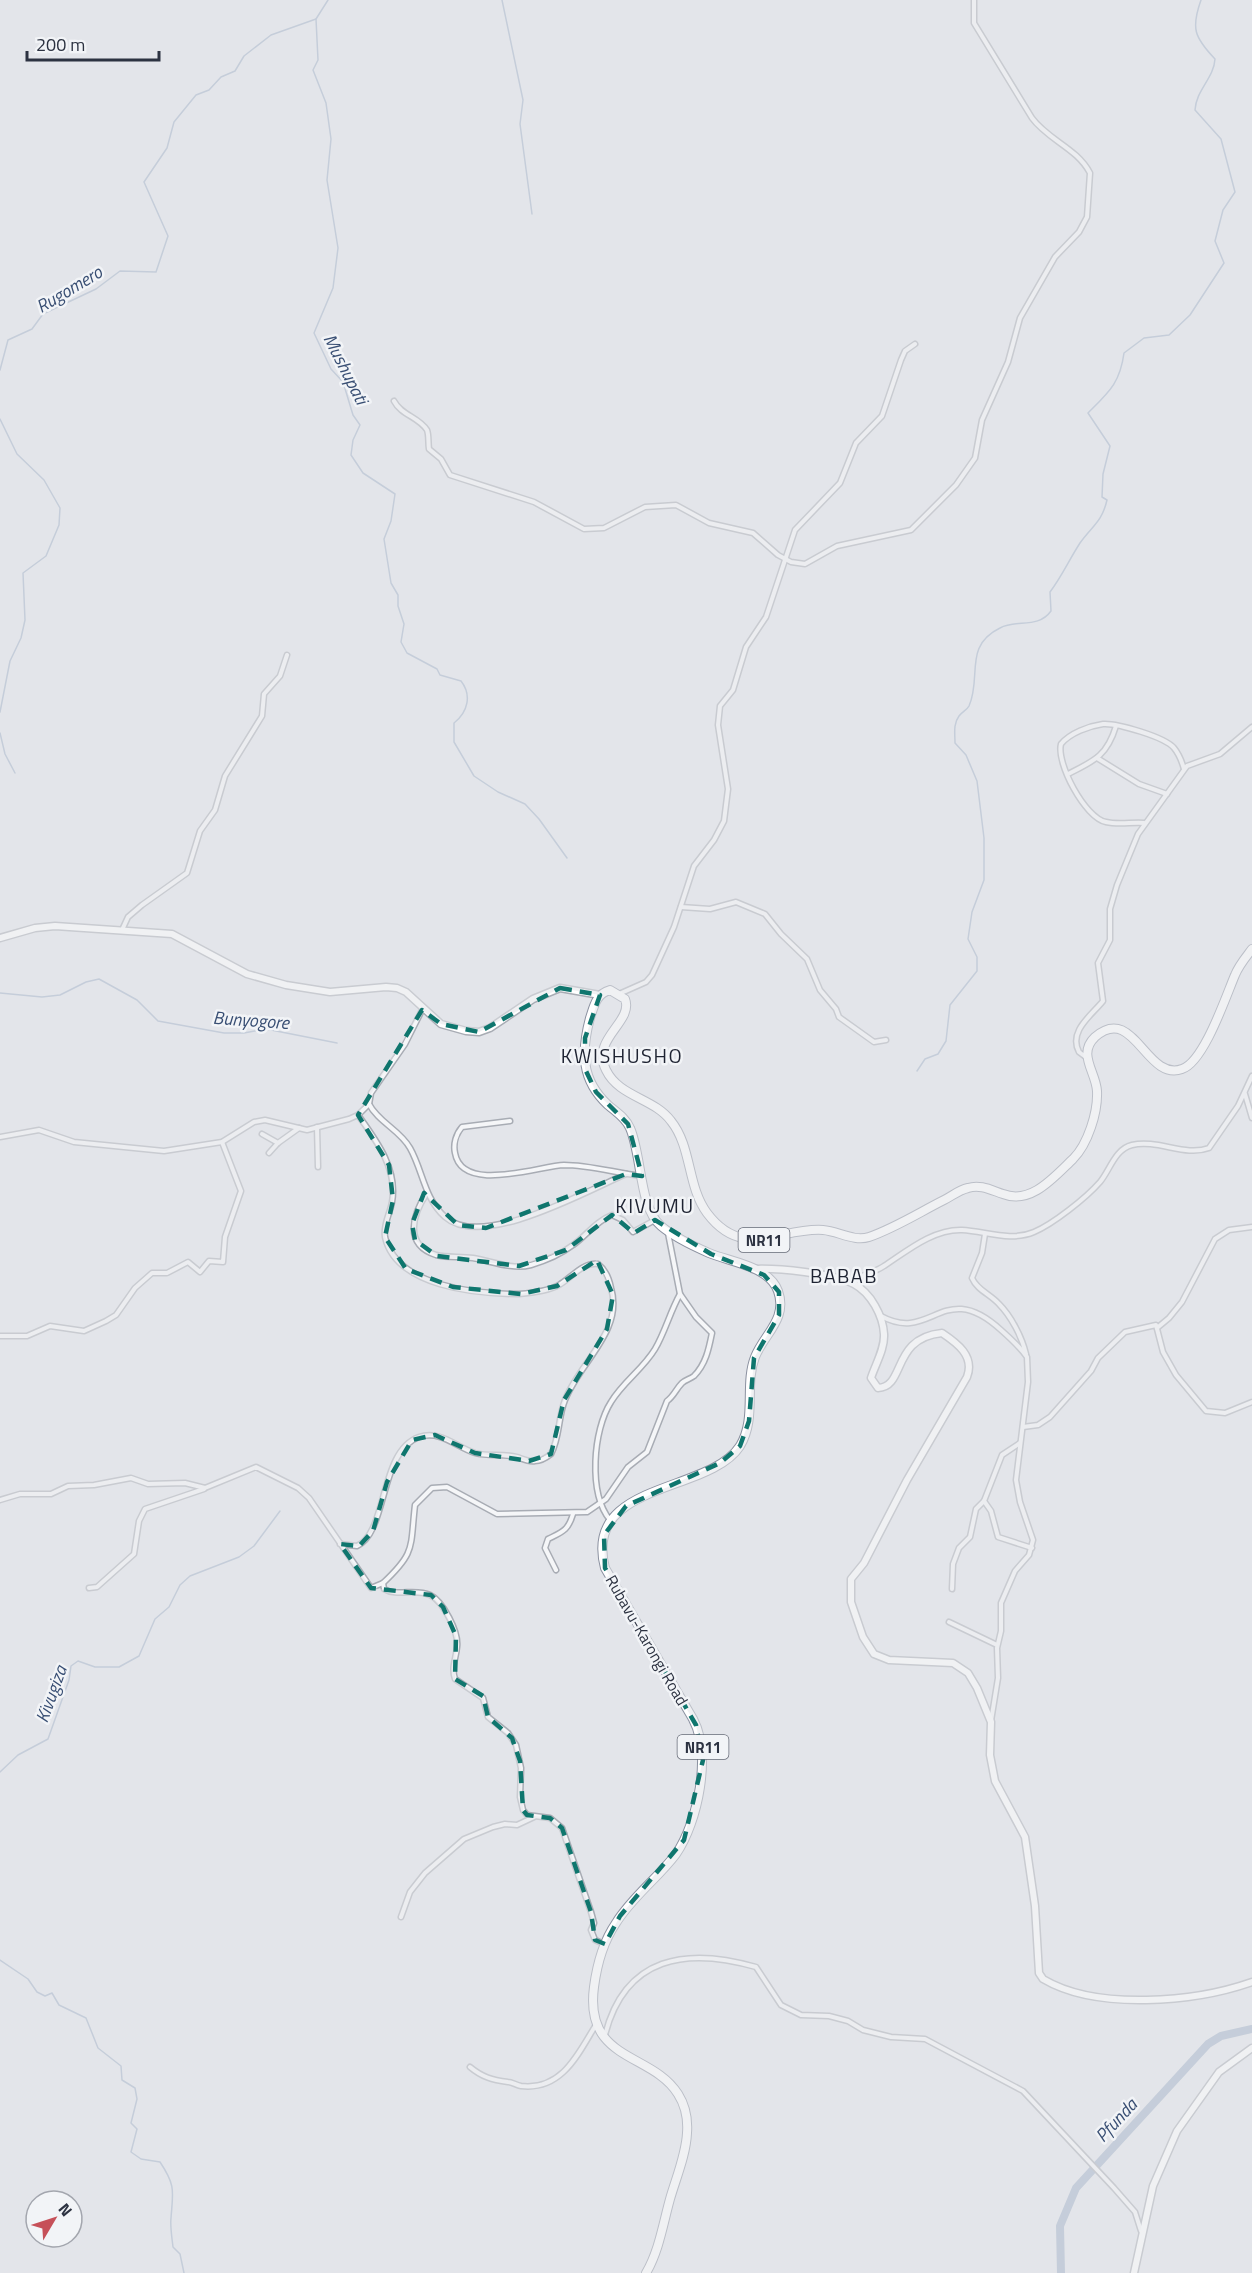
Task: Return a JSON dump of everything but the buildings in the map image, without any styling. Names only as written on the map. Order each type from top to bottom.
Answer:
[{"type":"highway","points":[[1088,1059],[1087,1051],[1095,1038],[1103,1032],[1116,1030],[1132,1036],[1161,1067],[1172,1071],[1188,1066],[1201,1049],[1227,998],[1235,975],[1252,949]]},
{"type":"highway","points":[[619,993],[610,990],[600,994],[594,1005],[585,1038],[585,1069],[596,1092],[628,1124],[655,1221]]},
{"type":"highway","name":"NR11","points":[[619,993],[625,999],[627,1008],[604,1048],[603,1060],[607,1073],[617,1086],[662,1112],[672,1122],[682,1142],[704,1209],[721,1226],[746,1238],[769,1239],[807,1230],[822,1230],[856,1238],[867,1238],[969,1187],[985,1188],[1015,1197],[1033,1193],[1074,1158],[1086,1138],[1097,1094],[1088,1059]]},
{"type":"highway","name":"NR11","points":[[611,1520],[626,1506],[720,1463],[740,1446],[749,1421],[754,1358],[776,1324],[781,1308],[776,1287],[753,1269],[711,1254],[667,1231],[655,1221]]},
{"type":"highway","name":"Rubavu-Karongi Road","points":[[611,1520],[603,1544],[605,1568],[696,1725],[703,1760],[701,1780],[684,1840],[670,1860],[620,1916],[605,1944],[594,1991],[597,2022],[604,2036],[619,2052],[668,2081],[677,2092],[685,2109],[685,2146],[658,2241],[646,2273]]},
{"type":"main road","points":[[0,938],[35,928],[55,926],[172,934],[247,974],[286,985],[330,992],[397,988],[406,992],[422,1010],[441,1024],[479,1032],[490,1028],[533,999],[560,988],[600,994]]},
{"type":"main road","points":[[753,1269],[774,1268],[854,1284],[867,1295],[877,1313],[884,1335],[872,1378],[876,1387],[882,1389],[890,1383],[914,1342],[942,1333],[962,1348],[969,1371],[907,1480],[864,1563],[851,1579],[852,1608],[868,1647],[879,1657],[889,1660],[953,1663],[964,1669],[981,1696],[991,1722],[990,1755],[995,1780],[1025,1836],[1034,1896],[1039,1973],[1043,1979],[1088,1997],[1119,1998],[1196,1996],[1226,1991],[1252,1982]]},
{"type":"main road","points":[[1134,2273],[1141,2231],[1154,2181],[1180,2127],[1219,2072],[1252,2048]]},
{"type":"street","points":[[394,401],[400,410],[423,426],[428,434],[429,449],[441,459],[448,474],[454,478],[534,502],[584,529],[604,528],[645,507],[676,505],[709,523],[753,533],[767,547],[786,558],[805,564],[837,546],[911,530],[956,485],[978,453],[980,428],[988,400],[1008,362],[1017,327],[1031,295],[1055,257],[1079,232],[1087,218],[1090,172],[1077,157],[1042,130],[1032,118],[974,23],[974,0]]},
{"type":"street","points":[[619,993],[650,978],[681,907],[694,866],[714,840],[723,821],[729,789],[718,725],[720,706],[737,683],[746,647],[766,617],[798,524],[837,488],[856,442],[882,416],[905,351],[915,344]]},
{"type":"street","points":[[122,931],[128,917],[187,873],[200,831],[214,810],[225,776],[262,716],[264,694],[280,676],[287,655]]},
{"type":"street","points":[[1145,823],[1104,822],[1081,801],[1060,750],[1064,740],[1095,726],[1116,726],[1166,741],[1177,752],[1184,769]]},
{"type":"street","points":[[1068,774],[1097,758],[1110,744],[1116,726]]},
{"type":"street","points":[[1088,1059],[1079,1052],[1076,1040],[1083,1021],[1103,1001],[1097,967],[1110,940],[1113,897],[1125,860],[1145,823],[1184,769],[1190,764],[1220,754],[1252,727]]},
{"type":"street","points":[[1097,758],[1139,784],[1167,794]]},
{"type":"street","points":[[681,907],[710,909],[735,902],[765,914],[781,934],[807,959],[820,990],[836,1009],[838,1017],[873,1042],[886,1040]]},
{"type":"street","points":[[0,1137],[39,1130],[74,1142],[156,1151],[222,1142],[254,1122],[265,1120],[307,1130],[358,1115],[369,1104],[371,1093],[405,1044],[422,1010]]},
{"type":"street","points":[[854,1284],[911,1247],[942,1233],[960,1230],[985,1234],[1026,1234],[1052,1223],[1095,1186],[1119,1154],[1132,1145],[1151,1144],[1195,1151],[1209,1148],[1245,1094],[1252,1076]]},
{"type":"street","points":[[1245,1094],[1252,1118]]},
{"type":"street","points":[[369,1104],[405,1141],[427,1193],[437,1208],[452,1222],[466,1227],[486,1228],[550,1207],[626,1174]]},
{"type":"street","points":[[340,1544],[357,1546],[369,1536],[387,1482],[402,1451],[412,1440],[435,1435],[475,1453],[509,1455],[529,1461],[537,1461],[551,1454],[564,1400],[577,1376],[599,1345],[611,1321],[614,1295],[608,1278],[598,1264],[589,1265],[557,1286],[521,1294],[453,1287],[400,1265],[385,1237],[385,1225],[393,1200],[389,1165],[358,1115]]},
{"type":"street","points":[[510,1121],[462,1127],[456,1137],[455,1147],[461,1164],[472,1172],[494,1176],[566,1165],[642,1176]]},
{"type":"street","points":[[317,1127],[318,1167]]},
{"type":"street","points":[[269,1153],[278,1143],[299,1128]]},
{"type":"street","points":[[262,1134],[278,1143]]},
{"type":"street","points":[[0,1336],[27,1336],[50,1326],[84,1331],[116,1315],[135,1288],[152,1273],[167,1272],[188,1262],[201,1272],[209,1261],[223,1262],[225,1237],[242,1191],[222,1142]]},
{"type":"street","points":[[427,1193],[412,1224],[415,1240],[422,1249],[438,1256],[469,1257],[501,1265],[528,1266],[553,1256],[571,1247],[585,1233],[612,1215],[623,1220],[633,1232],[655,1221]]},
{"type":"street","points":[[1157,1328],[1182,1302],[1215,1239],[1229,1230],[1252,1227]]},
{"type":"street","points":[[89,1588],[97,1587],[134,1554],[139,1521],[145,1509],[205,1488],[252,1467],[264,1469],[298,1488],[309,1498],[369,1586],[374,1589],[403,1562],[412,1548],[415,1505],[432,1488],[456,1489],[481,1508],[497,1514],[587,1512],[609,1496],[628,1467],[647,1452],[664,1406],[682,1382],[692,1377],[702,1365],[710,1347],[712,1333],[696,1317],[680,1294],[667,1231]]},
{"type":"street","points":[[985,1234],[982,1253],[972,1278],[974,1284],[994,1299],[1009,1316],[1027,1357],[1028,1382],[1017,1464],[1017,1492],[1033,1540],[1032,1548],[1015,1571],[1001,1603],[997,1645],[998,1678],[991,1722]]},
{"type":"street","points":[[611,1520],[595,1490],[601,1428],[607,1409],[653,1352],[680,1294]]},
{"type":"street","points":[[877,1313],[900,1324],[926,1319],[946,1310],[970,1309],[995,1325],[1027,1357]]},
{"type":"street","points":[[1023,1427],[1038,1425],[1050,1417],[1091,1371],[1098,1358],[1125,1332],[1155,1325],[1163,1352],[1176,1375],[1206,1411],[1225,1413],[1252,1402]]},
{"type":"street","points":[[952,1589],[952,1564],[959,1548],[970,1537],[976,1509],[984,1501],[1002,1455],[1020,1443]]},
{"type":"street","points":[[0,1500],[20,1494],[51,1494],[68,1486],[94,1485],[131,1478],[148,1484],[181,1483],[205,1488]]},
{"type":"street","points":[[984,1501],[991,1511],[998,1537],[1032,1548]]},
{"type":"street","points":[[556,1570],[545,1548],[548,1539],[561,1534],[572,1522],[573,1514]]},
{"type":"street","points":[[383,1583],[384,1589],[391,1593],[408,1591],[431,1595],[442,1607],[456,1636],[458,1646],[452,1672],[454,1679],[480,1695],[488,1717],[512,1738],[520,1761],[523,1810],[535,1817],[550,1818],[562,1828],[591,1912],[594,1923],[591,1930],[595,1940],[605,1944]]},
{"type":"street","points":[[950,1622],[997,1645]]},
{"type":"street","points":[[401,1917],[410,1892],[425,1873],[464,1839],[493,1827],[505,1824],[517,1825],[535,1817]]},
{"type":"street","points":[[604,2036],[618,1999],[634,1982],[663,1961],[725,1958],[756,1967],[781,2005],[801,2015],[829,2016],[848,2021],[863,2030],[891,2037],[925,2040],[1023,2091],[1135,2212],[1141,2231]]},
{"type":"street","points":[[470,2067],[487,2078],[521,2086],[551,2081],[571,2067],[597,2022]]},
{"type":"street","points":[[1135,2212],[1147,2212]]},
{"type":"highlighted area","points":[[560,988],[600,995],[585,1038],[585,1069],[596,1092],[628,1124],[642,1176],[626,1174],[486,1228],[458,1225],[424,1193],[412,1224],[415,1240],[437,1256],[519,1266],[566,1250],[612,1215],[634,1233],[655,1220],[711,1254],[764,1275],[779,1292],[779,1315],[754,1358],[749,1421],[740,1446],[720,1463],[626,1506],[604,1535],[605,1568],[696,1725],[703,1760],[684,1840],[620,1916],[605,1944],[595,1940],[591,1912],[562,1828],[550,1818],[527,1815],[523,1810],[520,1761],[512,1738],[488,1717],[483,1696],[455,1679],[456,1636],[443,1607],[431,1595],[371,1588],[340,1544],[359,1546],[373,1531],[387,1482],[412,1440],[435,1435],[475,1453],[529,1461],[551,1454],[564,1400],[607,1329],[613,1295],[597,1260],[557,1286],[521,1294],[453,1287],[406,1269],[385,1237],[393,1200],[389,1165],[358,1115],[422,1010],[441,1024],[479,1032]]},
{"type":"waterway","name":"Mushupati","points":[[328,0],[316,19],[318,60],[313,70],[326,103],[331,139],[327,180],[338,248],[333,288],[314,333],[331,369],[343,382],[353,415],[360,425],[353,440],[351,455],[363,473],[395,494],[391,521],[384,539],[391,583],[398,595],[398,606],[404,624],[401,642],[407,653],[437,669],[440,675],[461,681],[467,692],[467,703],[463,714],[454,723],[454,742],[474,776],[498,792],[525,804],[539,819],[567,858]]},
{"type":"waterway","points":[[502,0],[523,100],[520,124],[532,214]]},
{"type":"waterway","points":[[917,1071],[925,1059],[938,1054],[946,1041],[950,1005],[977,971],[977,957],[968,939],[972,912],[984,880],[984,838],[977,781],[966,755],[955,743],[957,719],[968,707],[973,695],[977,653],[989,635],[1000,628],[1034,622],[1046,617],[1051,611],[1050,592],[1080,543],[1099,519],[1107,500],[1102,497],[1103,474],[1110,446],[1088,413],[1116,380],[1124,353],[1144,338],[1169,335],[1190,315],[1224,263],[1215,241],[1223,210],[1235,192],[1221,139],[1195,110],[1198,96],[1212,72],[1215,59],[1196,32],[1196,18],[1201,0]]},
{"type":"waterway","name":"Rugomero","points":[[0,370],[8,340],[32,329],[43,314],[96,289],[120,271],[156,272],[168,236],[144,182],[167,148],[174,122],[196,95],[209,90],[221,77],[235,71],[244,56],[271,35],[316,19]]},
{"type":"waterway","name":"Rugomero","points":[[0,419],[17,454],[44,480],[60,508],[59,525],[46,556],[23,573],[25,620],[21,638],[10,661],[0,712]]},
{"type":"waterway","name":"Rugomero","points":[[0,733],[5,754],[15,773]]},
{"type":"waterway","name":"Bunyogore","points":[[0,993],[42,997],[60,995],[86,982],[99,979],[137,1000],[158,1021],[224,1033],[244,1033],[266,1029],[337,1043]]},
{"type":"waterway","name":"Kivugiza","points":[[0,1772],[18,1755],[48,1739],[69,1680],[71,1666],[78,1661],[95,1667],[119,1667],[139,1656],[155,1619],[169,1607],[180,1585],[190,1576],[239,1557],[254,1546],[280,1511]]},
{"type":"waterway","points":[[0,1960],[28,1979],[37,1992],[45,1996],[52,1993],[59,2005],[86,2018],[98,2048],[121,2066],[122,2080],[135,2088],[137,2099],[131,2123],[137,2129],[131,2152],[141,2159],[160,2162],[169,2177],[173,2195],[171,2225],[173,2247],[180,2254],[184,2273]]},
{"type":"waterway","name":"Pfunda","points":[[1061,2273],[1060,2226],[1076,2188],[1208,2044],[1221,2036],[1252,2029]]},
{"type":"district","name":"KWISHUSHO","points":[[622,1055]]},
{"type":"district","name":"KIVUMU","points":[[655,1205]]},
{"type":"district","name":"BABAB","points":[[844,1275]]}]
